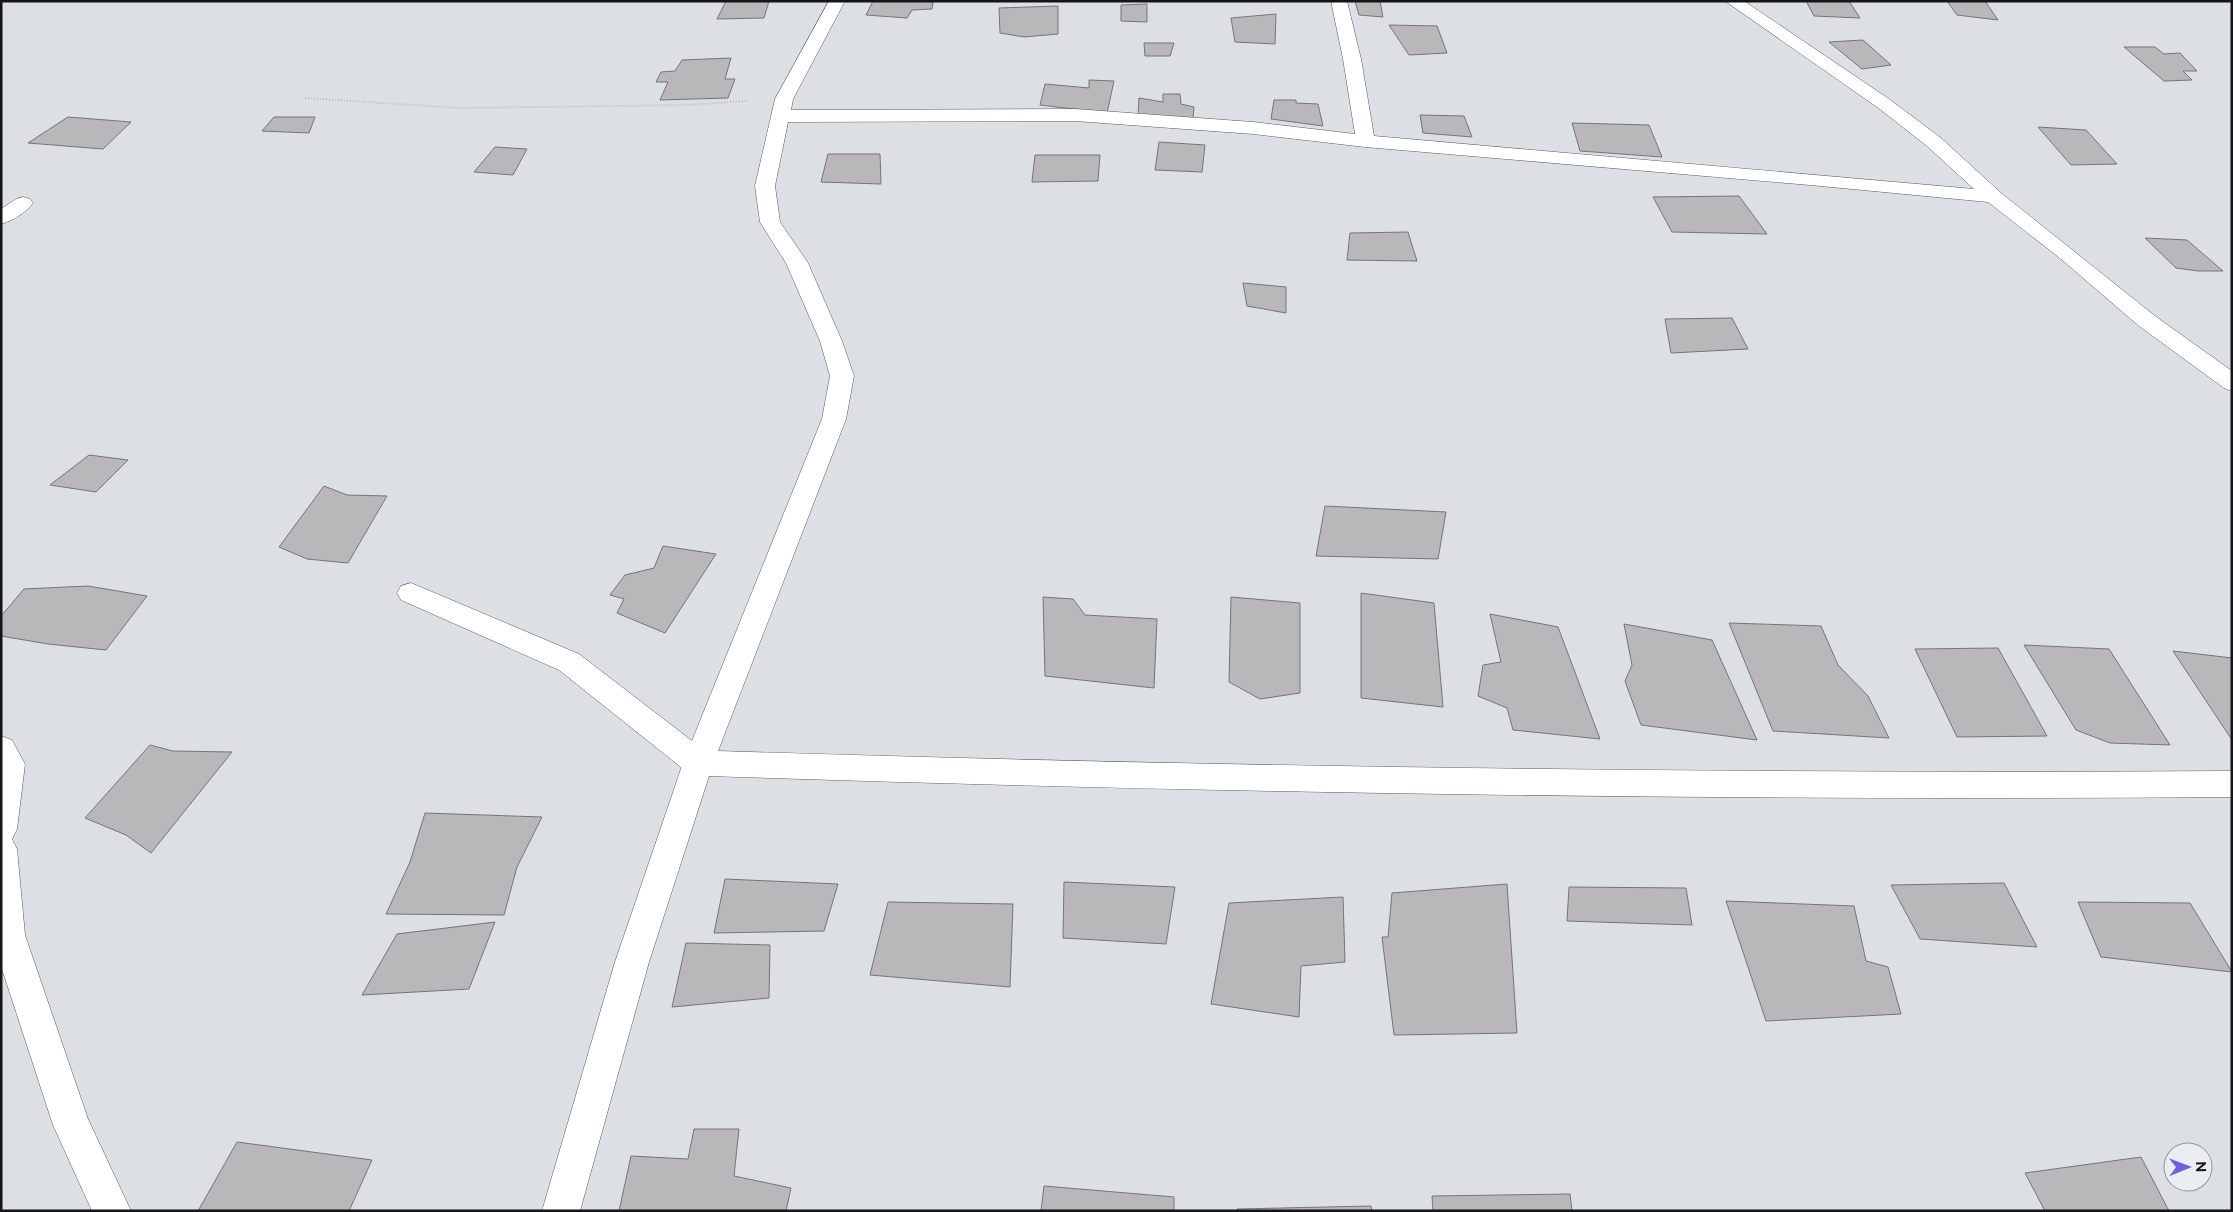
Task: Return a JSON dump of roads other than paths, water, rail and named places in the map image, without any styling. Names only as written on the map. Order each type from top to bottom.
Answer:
[{"type":"street","points":[[561,1211],[632,962],[698,764],[834,419],[842,376],[831,341],[797,263],[770,222],[765,186],[783,108],[837,1]]},
{"type":"street","points":[[1339,1],[1352,59],[1365,140]]},
{"type":"street","points":[[1733,1],[1898,114],[1934,142],[1994,197],[2068,255],[2147,321],[2232,383]]},
{"type":"street","points":[[783,108],[1076,115],[1253,128],[1365,140],[1994,197]]},
{"type":"street","points":[[1,218],[23,203]]},
{"type":"street","points":[[411,593],[569,662],[698,764],[962,772],[1270,778],[1972,786],[2232,784]]},
{"type":"street","points":[[1,749],[10,764],[1,829]]},
{"type":"street","points":[[1,849],[8,935],[72,1125],[112,1211]]}]
